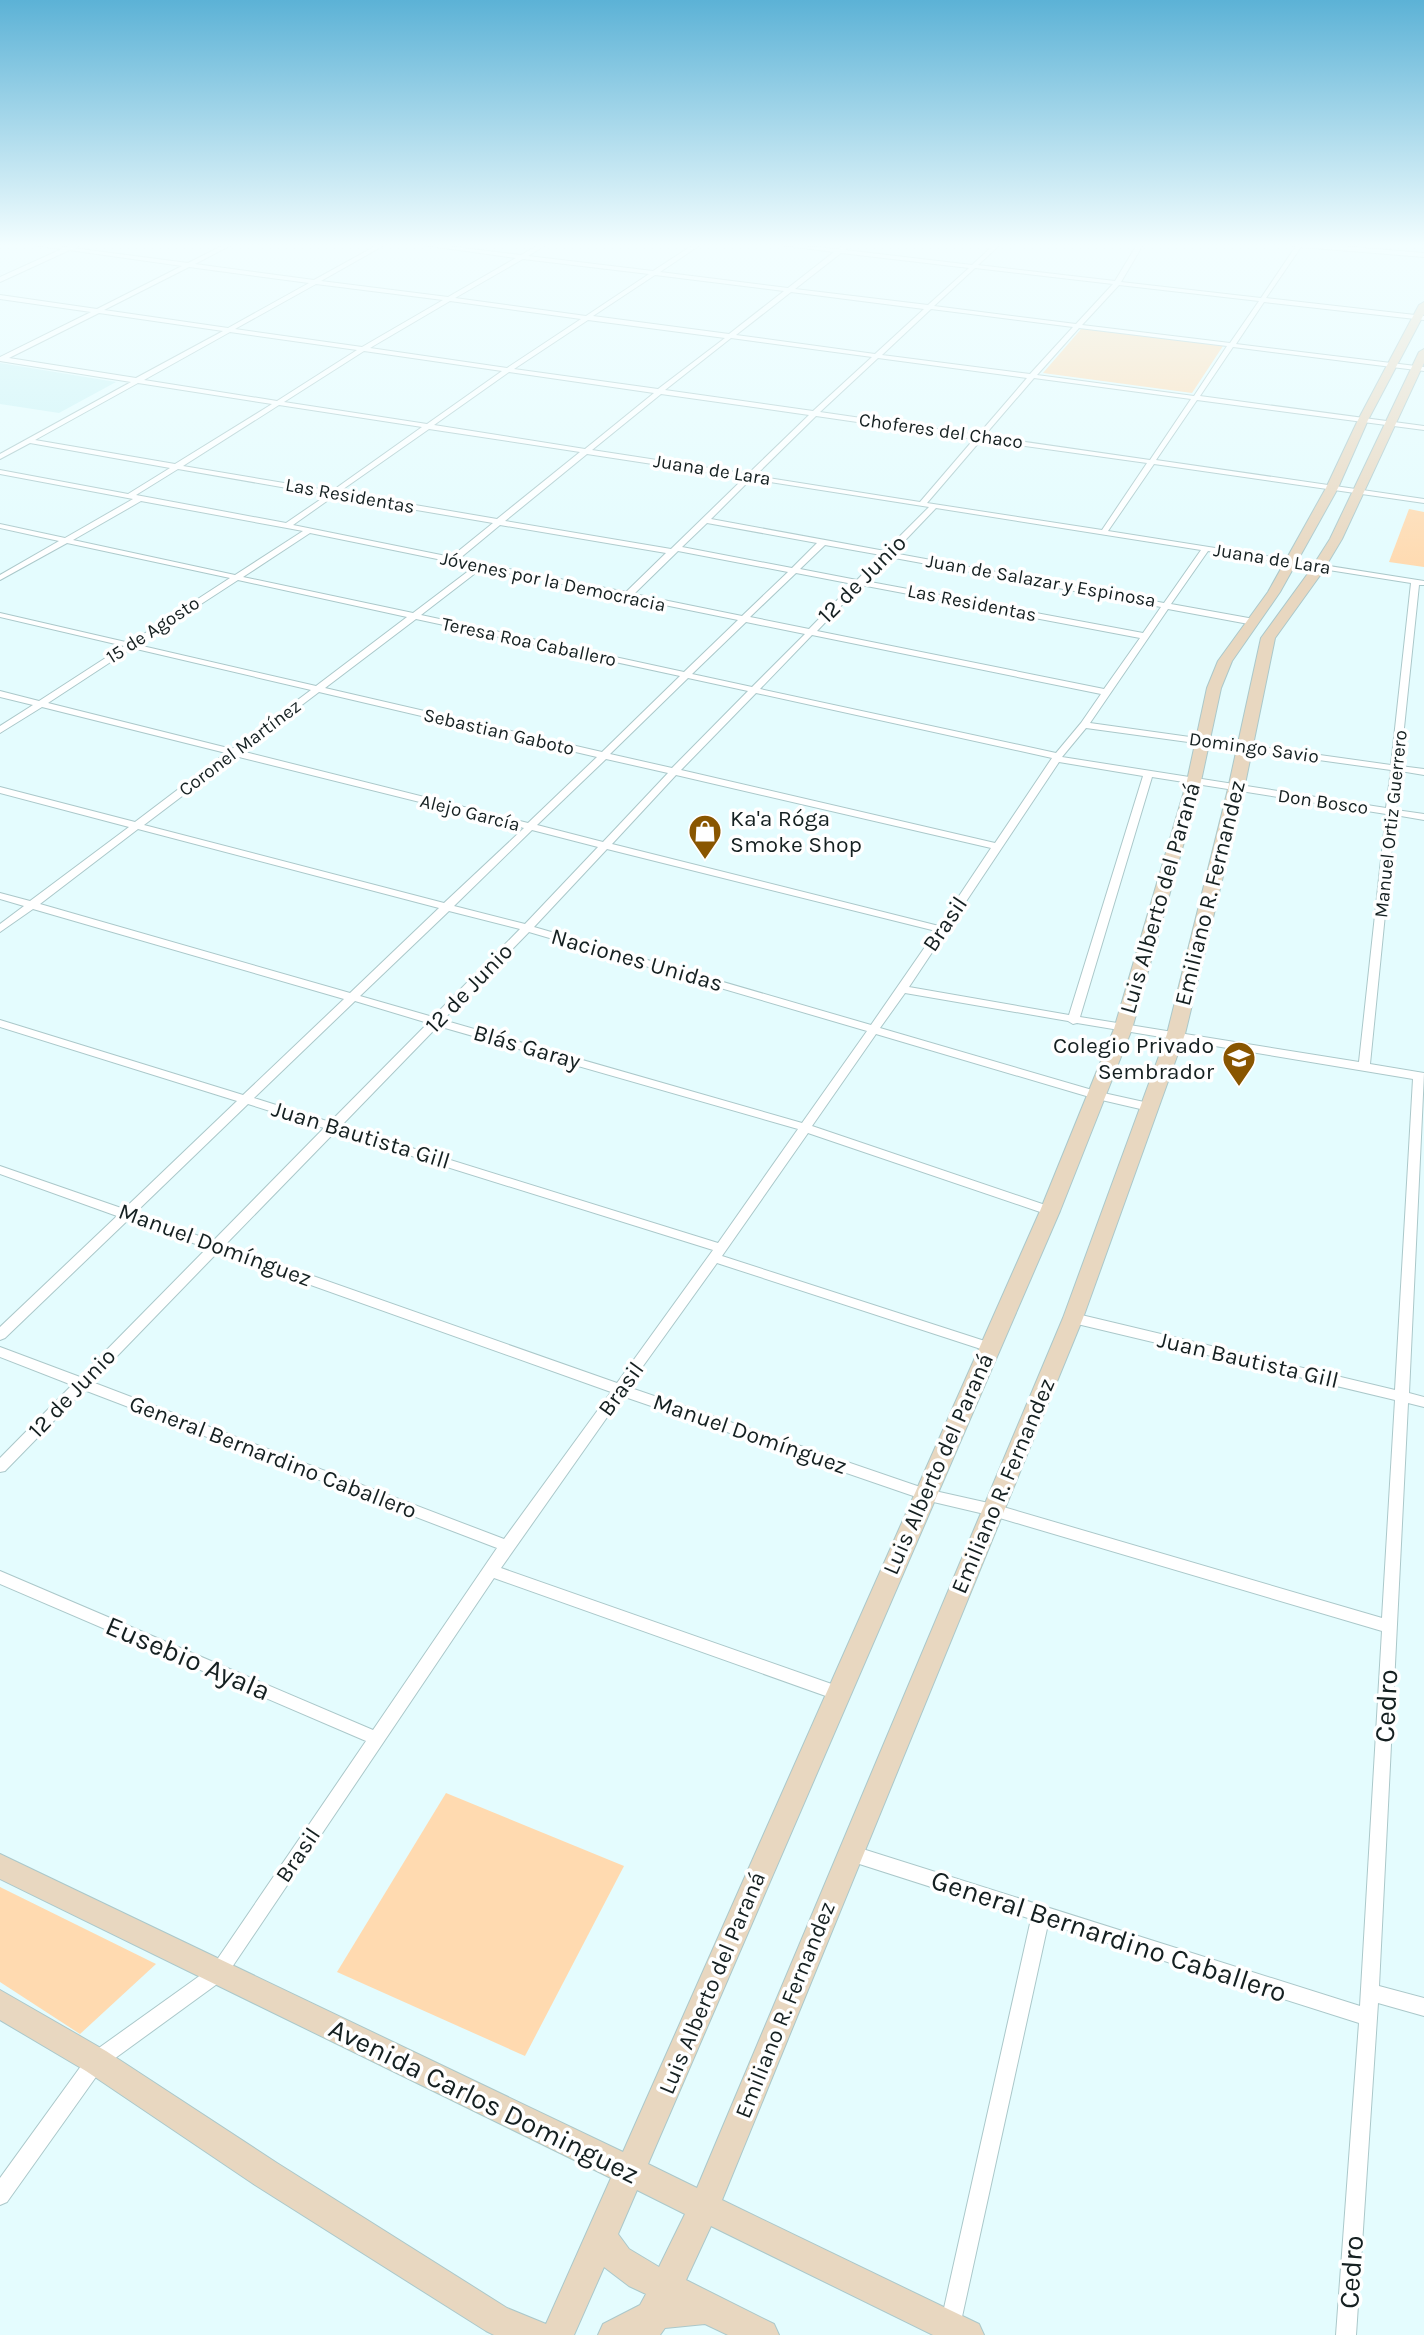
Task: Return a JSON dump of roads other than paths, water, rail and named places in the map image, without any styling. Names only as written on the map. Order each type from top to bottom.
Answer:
[{"type":"main road","name":"Luis Alberto del Paraná","points":[[558,2335],[1050,1211],[1097,1095],[1123,1029],[1194,781],[1214,688],[1225,661],[1255,622],[1332,488],[1363,420],[1399,352]]},
{"type":"main road","name":"Emiliano R. Fernandez","points":[[654,2313],[704,2207],[1073,1318],[1176,1034],[1236,789],[1268,638],[1320,566],[1420,369],[1424,352]]},
{"type":"main road","name":"Avenida Carlos Dominguez","points":[[0,1866],[959,2331]]},
{"type":"main road","points":[[0,2004],[96,2061],[266,2174],[485,2312],[535,2335]]},
{"type":"main road","points":[[601,2237],[654,2313]]},
{"type":"main road","points":[[614,2335],[654,2313],[710,2310],[762,2335]]},
{"type":"street","points":[[0,457],[187,352]]},
{"type":"street","points":[[128,496],[359,352]]},
{"type":"street","name":"Choferes del Chaco","points":[[392,352],[1424,501]]},
{"type":"street","points":[[287,526],[535,352]]},
{"type":"street","points":[[451,561],[709,352]]},
{"type":"street","points":[[862,352],[1424,428]]},
{"type":"street","points":[[626,597],[880,352]]},
{"type":"street","points":[[923,503],[1054,352]]},
{"type":"street","points":[[1104,532],[1225,352]]},
{"type":"street","points":[[1286,352],[1420,369]]},
{"type":"street","name":"Juana de Lara","points":[[1,359],[1420,582]]},
{"type":"street","name":"Las Residentas","points":[[28,441],[497,522],[796,569],[1143,636]]},
{"type":"street","name":"Jóvenes por la Democracia","points":[[0,472],[287,526],[626,597],[1105,692]]},
{"type":"street","points":[[0,578],[139,499]]},
{"type":"street","name":"12 de Junio","points":[[0,1467],[527,928],[808,632],[935,505]]},
{"type":"street","name":"Juan de Salazar y Espinosa","points":[[704,520],[1255,622]]},
{"type":"street","name":"Teresa Roa Caballero","points":[[0,526],[1057,757]]},
{"type":"street","name":"15 de Agosto","points":[[0,730],[307,532]]},
{"type":"street","points":[[0,1335],[604,756],[823,542]]},
{"type":"street","name":"Brasil","points":[[0,2195],[96,2061],[218,1973],[506,1546],[621,1390],[872,1028],[902,989],[1057,757],[1084,725],[1206,548]]},
{"type":"street","name":"Coronel Martínez","points":[[0,929],[479,566]]},
{"type":"street","name":"Manuel Ortiz Guerrero","points":[[1364,1067],[1420,582]]},
{"type":"street","name":"Sebastian Gaboto","points":[[0,615],[998,847]]},
{"type":"street","name":"Alejo García","points":[[0,694],[940,929]]},
{"type":"street","name":"Domingo Savio","points":[[1084,725],[1424,772]]},
{"type":"street","name":"Don Bosco","points":[[1057,757],[1236,789],[1424,817]]},
{"type":"street","points":[[1073,1021],[1148,774]]},
{"type":"street","name":"Naciones Unidas","points":[[0,790],[527,928],[1097,1095],[1149,1107]]},
{"type":"street","name":"Blás Garay","points":[[0,896],[803,1127],[1050,1211]]},
{"type":"street","points":[[902,989],[1073,1021],[1176,1034],[1421,1077]]},
{"type":"street","name":"Juan Bautista Gill","points":[[0,1023],[333,1125],[989,1347]]},
{"type":"street","name":"Cedro","points":[[1346,2335],[1370,1992],[1421,1077]]},
{"type":"street","name":"Manuel Domínguez","points":[[0,1170],[621,1390],[925,1494],[993,1510],[1390,1627]]},
{"type":"street","name":"Juan Bautista Gill","points":[[1073,1318],[1424,1402]]},
{"type":"street","name":"General Bernardino Caballero","points":[[0,1352],[506,1546]]},
{"type":"street","points":[[490,1570],[837,1693]]},
{"type":"street","name":"Eusebio Ayala","points":[[0,1577],[377,1739]]},
{"type":"street","name":"General Bernardino Caballero","points":[[850,1853],[1368,2018]]},
{"type":"street","points":[[959,2331],[1041,1914]]},
{"type":"street","points":[[1370,1992],[1424,2007]]},
{"type":"place","name":"Ka'a Róga Smoke Shop","points":[[705,861]]},
{"type":"place","name":"Colegio Privado Sembrador","points":[[1239,1088]]}]
